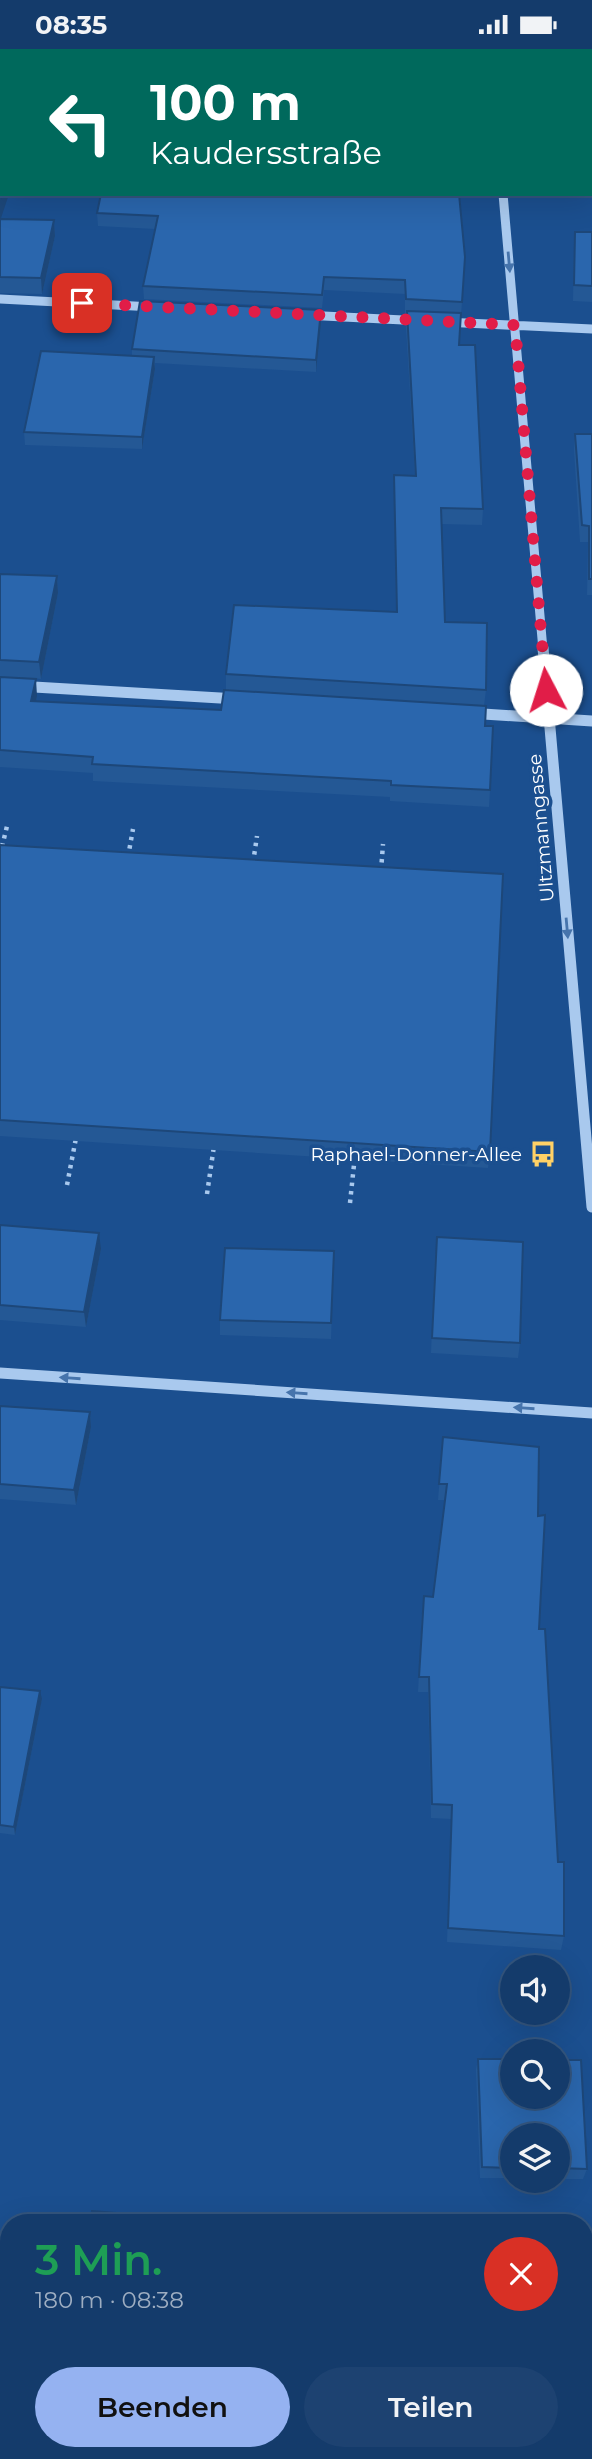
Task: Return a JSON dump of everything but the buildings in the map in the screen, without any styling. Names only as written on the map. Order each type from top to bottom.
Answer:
[{"type":"street","name":"Ultzmanngasse","points":[[503,196],[592,1207]]},
{"type":"street","points":[[0,299],[164,308]]},
{"type":"street","points":[[287,314],[592,329]]},
{"type":"street","points":[[0,685],[246,700]]},
{"type":"street","points":[[450,712],[592,721]]},
{"type":"street","points":[[0,1373],[592,1412]]},
{"type":"path","points":[[0,855],[8,822]]},
{"type":"path","points":[[125,870],[133,829]]},
{"type":"path","points":[[253,864],[257,836]]},
{"type":"path","points":[[379,885],[383,844]]},
{"type":"path","points":[[67,1185],[77,1130]]},
{"type":"path","points":[[207,1194],[215,1139]]},
{"type":"path","points":[[350,1203],[355,1148]]},
{"type":"place","name":"Raphael-Donner-Allee","points":[[543,1154]]},
{"type":"route","points":[[82,303],[515,325],[546,690]]}]
